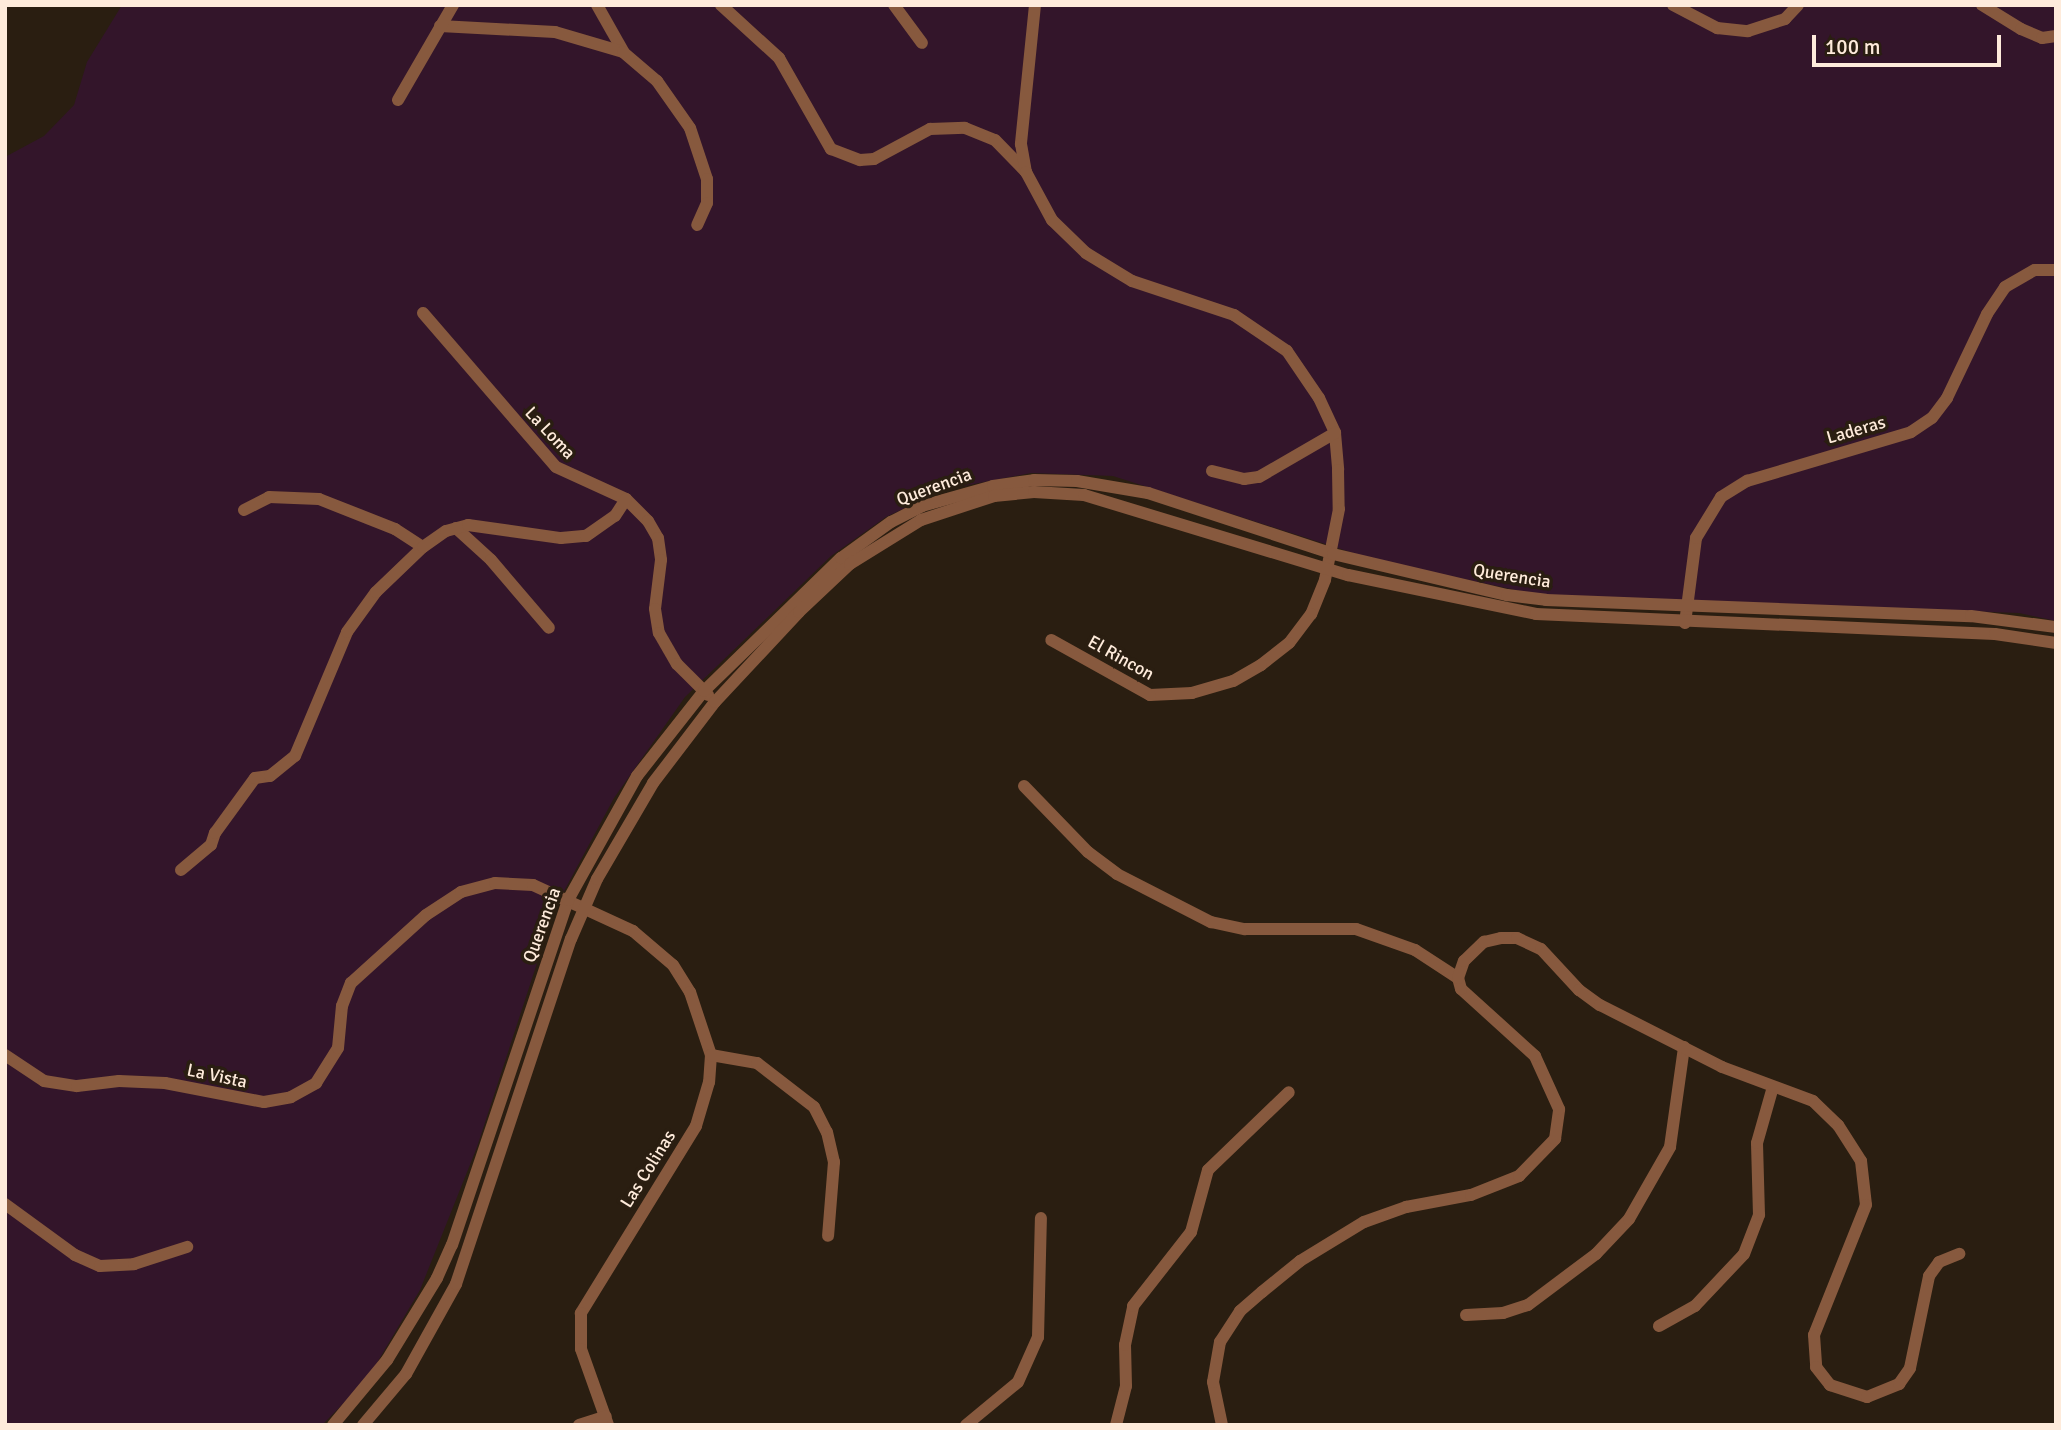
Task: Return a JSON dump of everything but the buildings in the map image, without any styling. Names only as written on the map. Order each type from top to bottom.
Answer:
[{"type":"street","points":[[398,100],[453,5]]},
{"type":"street","points":[[597,5],[623,51],[657,82],[690,128],[707,179],[706,203],[697,225]]},
{"type":"street","points":[[721,5],[779,58],[831,149],[860,160],[874,159],[930,129],[965,128],[995,140],[1026,172],[1052,220],[1086,253],[1132,281],[1234,315],[1287,351],[1319,398],[1335,433],[1259,477],[1244,479],[1212,471]]},
{"type":"street","points":[[894,5],[922,43]]},
{"type":"street","points":[[1026,172],[1021,119],[1035,5]]},
{"type":"street","points":[[1672,5],[1717,28],[1748,31],[1785,19],[1798,5]]},
{"type":"street","points":[[1982,5],[2021,29],[2042,37],[2056,36]]},
{"type":"street","points":[[440,26],[555,32],[623,51]]},
{"type":"street","name":"Laderas","points":[[1685,623],[1696,538],[1721,497],[1747,481],[1911,432],[1932,418],[1947,398],[1987,314],[2005,287],[2035,270],[2056,270]]},
{"type":"street","name":"La Loma","points":[[422,313],[556,467],[626,499],[648,521],[658,538],[659,633],[672,658],[715,702]]},
{"type":"street","name":"El Rincon","points":[[1051,639],[1150,695],[1192,693],[1233,681],[1289,643],[1311,614],[1333,554],[1339,509],[1335,433]]},
{"type":"street","name":"Querencia","points":[[333,1425],[387,1360],[437,1278],[488,1142],[568,900],[617,807],[704,691],[841,558],[891,522],[951,496],[993,486],[1034,480],[1118,487],[1333,554],[1520,597],[2016,618],[2056,627]]},
{"type":"street","name":"Querencia","points":[[363,1425],[406,1374],[456,1284],[583,908],[653,783],[715,702],[850,564],[921,520],[994,496],[1051,491],[1112,500],[1329,569],[1471,603],[1536,614],[1685,623],[1995,634],[2056,643]]},
{"type":"street","points":[[244,510],[268,498],[319,499],[395,529],[423,547]]},
{"type":"street","points":[[181,870],[211,845],[215,833],[255,778],[270,776],[295,756],[347,632],[376,592],[423,547],[456,528],[495,526],[561,538],[586,536],[615,516],[626,499]]},
{"type":"street","points":[[456,528],[491,559],[548,628]]},
{"type":"street","points":[[653,783],[664,756],[703,707],[704,691]]},
{"type":"street","points":[[1024,786],[1078,843],[1117,874],[1211,922],[1237,929],[1356,929],[1415,950],[1458,978],[1470,1000],[1515,1037],[1540,1066],[1559,1109],[1555,1139],[1519,1175],[1499,1186],[1432,1205],[1406,1207],[1364,1222],[1300,1261],[1255,1298],[1230,1324],[1220,1342],[1213,1382],[1222,1425]]},
{"type":"street","points":[[583,908],[583,884],[610,834],[617,807]]},
{"type":"street","name":"La Vista","points":[[5,1055],[44,1081],[77,1086],[119,1081],[165,1083],[264,1102],[291,1097],[316,1083],[330,1065],[351,983],[426,915],[461,892],[495,883],[533,885],[568,900]]},
{"type":"street","name":"Las Colinas","points":[[568,900],[633,931],[673,965],[703,1019],[711,1055],[709,1082],[696,1126],[581,1313],[581,1349],[607,1420]]},
{"type":"street","points":[[1458,978],[1464,961],[1484,942],[1517,938],[1541,949],[1579,990],[1601,1006],[1684,1047],[1825,1110],[1855,1151],[1866,1181],[1866,1205],[1814,1335],[1816,1367],[1830,1385],[1867,1397],[1899,1384],[1910,1368],[1928,1276],[1939,1262],[1959,1254]]},
{"type":"street","points":[[1466,1315],[1503,1313],[1528,1305],[1596,1254],[1629,1219],[1670,1147],[1684,1047]]},
{"type":"street","points":[[711,1055],[757,1063],[814,1107],[827,1132],[834,1162],[828,1236]]},
{"type":"street","points":[[1658,1326],[1695,1306],[1744,1254],[1759,1215],[1757,1143],[1773,1087]]},
{"type":"street","points":[[1116,1425],[1126,1386],[1125,1345],[1133,1306],[1191,1232],[1208,1170],[1289,1091]]},
{"type":"street","points":[[488,1142],[501,1147]]},
{"type":"street","points":[[5,1204],[75,1255],[100,1266],[134,1264],[187,1247]]},
{"type":"street","points":[[966,1425],[1018,1382],[1038,1337],[1041,1218]]},
{"type":"street","points":[[579,1425],[607,1420]]},
{"type":"shaded area","points":[[122,5],[2056,5],[2056,621],[2019,613],[1544,596],[1375,560],[1113,476],[1031,473],[943,490],[886,517],[831,556],[685,697],[614,798],[555,908],[477,1147],[420,1290],[368,1378],[322,1425],[5,1425],[5,157],[44,136],[74,105],[87,62]]}]
